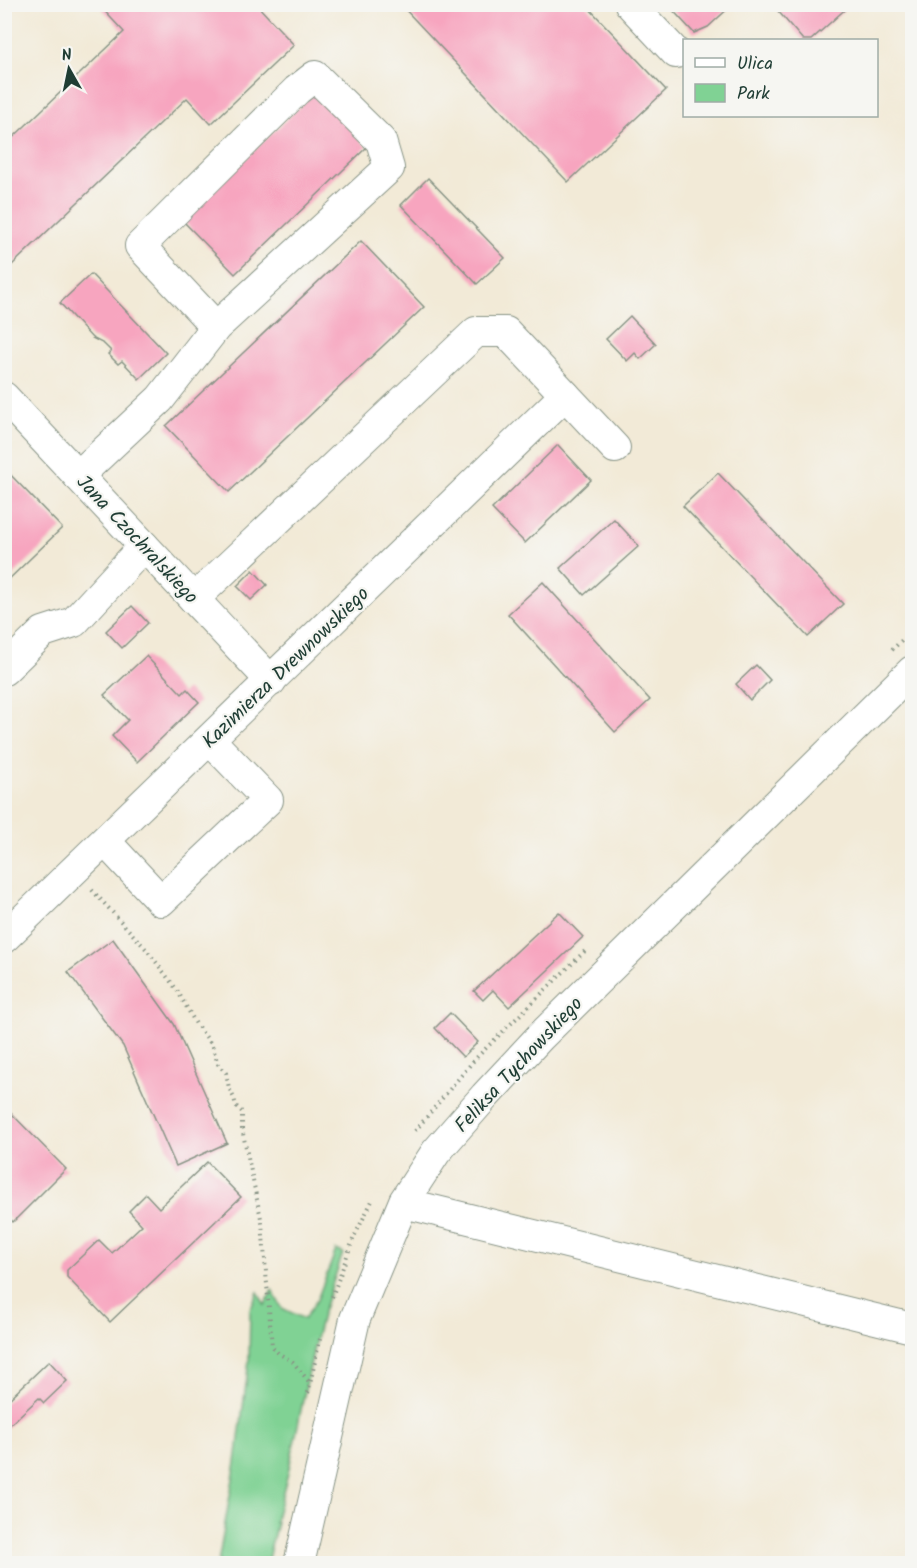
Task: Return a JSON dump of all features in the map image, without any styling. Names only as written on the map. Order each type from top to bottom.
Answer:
[{"type":"street","points":[[630,4],[676,54]]},
{"type":"street","points":[[78,476],[159,399],[216,327],[389,168],[381,141],[315,76],[297,90],[140,246],[216,327]]},
{"type":"street","points":[[194,599],[476,332],[506,332],[615,448]]},
{"type":"street","name":"Kazimierza Drewnowskiego","points":[[4,938],[565,396]]},
{"type":"street","name":"Jana Czochralskiego","points":[[4,397],[271,681]]},
{"type":"street","points":[[4,670],[42,632],[74,622],[144,546]]},
{"type":"street","name":"Feliksa Tychowskiego","points":[[299,1563],[355,1319],[404,1203],[436,1152],[540,1037],[912,671]]},
{"type":"street","points":[[105,841],[161,901],[268,800],[210,740]]},
{"type":"street","points":[[404,1203],[912,1328]]},
{"type":"path","points":[[74,871],[147,950],[177,990],[196,1024],[212,1045],[218,1064],[226,1073],[236,1106],[242,1112],[242,1129],[262,1223],[272,1346],[278,1353],[293,1362],[310,1383],[319,1386]]},
{"type":"green space","points":[[336,1250],[343,1253],[314,1347],[267,1563],[218,1563],[236,1462],[249,1360],[250,1310],[258,1292],[265,1305],[272,1290],[282,1308],[304,1319],[317,1300]]},
{"type":"building","points":[[98,4],[256,4],[294,45],[211,124],[187,98],[12,265],[4,257],[4,146],[124,32]]},
{"type":"building","points":[[400,4],[585,4],[666,90],[568,182]]},
{"type":"building","points":[[667,4],[733,4],[708,27],[694,33]]},
{"type":"building","points":[[785,4],[851,4],[812,39],[802,39],[778,11]]},
{"type":"building","points":[[315,92],[367,147],[235,274],[182,220]]},
{"type":"building","points":[[428,178],[505,258],[477,284],[401,205]]},
{"type":"building","points":[[361,241],[424,307],[229,492],[166,426]]},
{"type":"building","points":[[91,274],[166,353],[139,379],[122,361],[118,364],[108,354],[111,351],[104,344],[92,338],[60,303]]},
{"type":"building","points":[[630,316],[656,344],[640,359],[635,353],[627,361],[606,339]]},
{"type":"building","points":[[558,445],[591,480],[525,543],[492,509]]},
{"type":"building","points":[[4,468],[62,528],[4,584]]},
{"type":"building","points":[[718,473],[843,604],[808,637],[683,506]]},
{"type":"building","points":[[614,519],[639,546],[584,595],[560,568]]},
{"type":"building","points":[[253,570],[267,585],[251,600],[237,586]]},
{"type":"building","points":[[543,582],[650,700],[615,732],[508,614]]},
{"type":"building","points":[[132,606],[148,623],[122,648],[106,631]]},
{"type":"building","points":[[146,656],[182,694],[187,689],[199,702],[137,762],[112,736],[128,720],[104,695]]},
{"type":"building","points":[[756,665],[770,680],[750,700],[736,684]]},
{"type":"building","points":[[559,912],[583,937],[509,1007],[493,990],[483,1000],[474,991]]},
{"type":"building","points":[[113,939],[174,1024],[227,1143],[176,1166],[123,1046],[68,972]]},
{"type":"building","points":[[450,1013],[478,1042],[463,1057],[435,1028]]},
{"type":"building","points":[[4,1106],[66,1169],[13,1222],[4,1213]]},
{"type":"building","points":[[207,1162],[241,1197],[110,1322],[67,1277],[67,1270],[99,1240],[112,1253],[142,1225],[129,1211],[146,1194],[159,1208]]},
{"type":"building","points":[[49,1361],[67,1381],[44,1403],[39,1398],[4,1430],[4,1404]]}]
